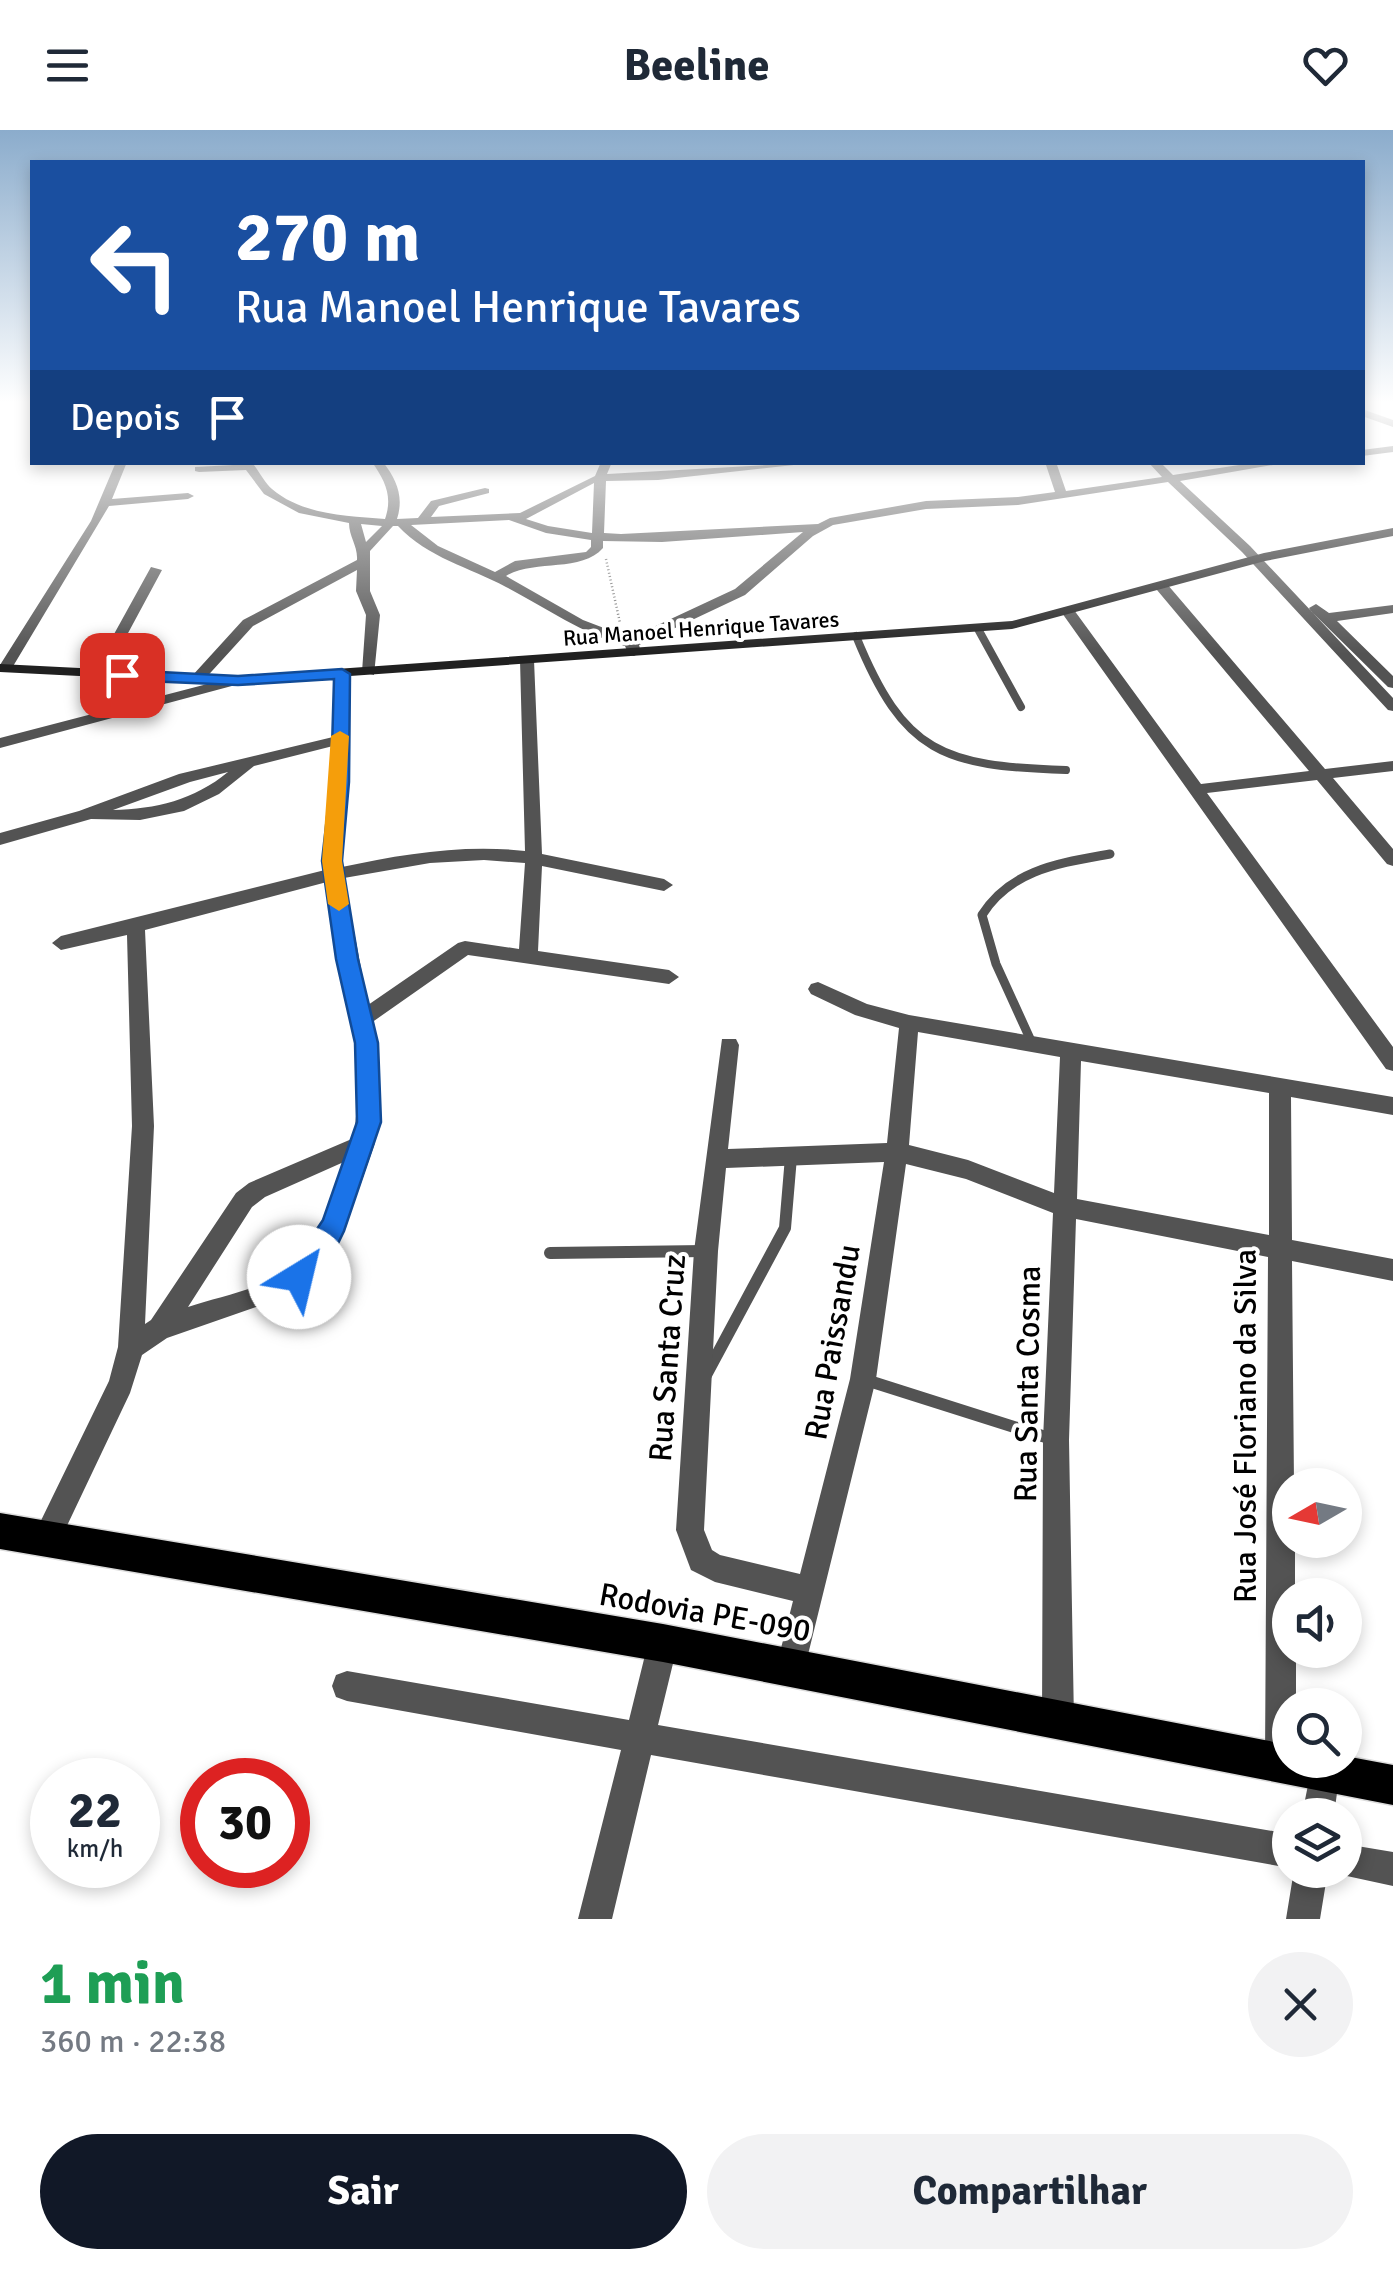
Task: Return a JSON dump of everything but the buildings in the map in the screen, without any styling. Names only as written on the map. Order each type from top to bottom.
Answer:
[{"type":"main road","name":"Rodovia PE-090","points":[[0,1531],[663,1643],[1272,1760]]},
{"type":"main road","name":"Rodovia PE-090","points":[[1361,1778],[1393,1784]]},
{"type":"street","points":[[2,668],[106,504],[112,487]]},
{"type":"street","points":[[106,504],[187,502],[192,487]]},
{"type":"street","points":[[265,487],[282,500],[330,518],[397,523],[512,518],[543,508],[582,487]]},
{"type":"street","points":[[197,678],[248,622],[364,556],[397,523],[394,487]]},
{"type":"street","points":[[496,577],[516,565],[590,555],[598,541],[600,487]]},
{"type":"street","points":[[1059,487],[1061,493]]},
{"type":"street","points":[[512,518],[546,532],[598,541],[650,539],[817,527],[926,505],[984,504],[1114,487]]},
{"type":"street","points":[[1183,487],[1393,684]]},
{"type":"street","points":[[422,521],[435,503],[485,491]]},
{"type":"street","points":[[355,522],[355,534],[364,556],[364,591],[374,627],[369,672]]},
{"type":"street","points":[[397,523],[436,549],[496,577],[578,626],[630,646],[740,592],[817,527]]},
{"type":"street","name":"Rua Manoel Henrique Tavares","points":[[2,668],[238,680],[527,660],[630,646],[978,628],[1069,613],[1162,588],[1254,555],[1393,532]]},
{"type":"street","points":[[1254,555],[1393,708]]},
{"type":"street","points":[[98,674],[156,570]]},
{"type":"street","points":[[1162,588],[1393,860]]},
{"type":"street","points":[[1326,618],[1393,609]]},
{"type":"street","points":[[1069,613],[1393,1062]]},
{"type":"street","points":[[527,660],[534,861],[528,958]]},
{"type":"street","points":[[131,1347],[160,1328],[273,1290],[299,1277],[319,1255],[335,1223],[364,1143],[370,1073],[334,873],[342,674]]},
{"type":"street","points":[[0,743],[238,680]]},
{"type":"street","points":[[0,839],[85,815],[185,778],[340,740]]},
{"type":"street","points":[[85,815],[147,815],[190,806],[250,762]]},
{"type":"street","points":[[1198,789],[1393,766]]},
{"type":"street","points":[[60,943],[136,929],[381,862],[488,854],[664,885]]},
{"type":"street","points":[[45,1540],[121,1384],[131,1347],[143,1126],[136,929]]},
{"type":"street","points":[[361,1020],[458,950],[484,948],[528,958],[668,977]]},
{"type":"street","points":[[818,989],[862,1010],[909,1024],[1393,1106]]},
{"type":"street","name":"Rua Paissandu","points":[[791,1668],[864,1378],[897,1152],[909,1024]]},
{"type":"street","name":"Rua Santa Cruz","points":[[729,1044],[706,1250],[690,1530],[701,1560],[715,1568],[811,1591]]},
{"type":"street","name":"Rua Santa Cosma","points":[[1058,1720],[1056,1440],[1071,1050]]},
{"type":"street","name":"Rua José Floriano da Silva","points":[[1280,1088],[1281,1688]]},
{"type":"street","points":[[160,1328],[244,1200],[364,1143]]},
{"type":"street","points":[[715,1160],[897,1152],[968,1170],[1065,1207],[1393,1270]]},
{"type":"street","points":[[595,1919],[663,1643]]},
{"type":"street","points":[[346,1686],[1272,1848]]},
{"type":"street","points":[[1362,1864],[1393,1869]]},
{"type":"street","points":[[1303,1919],[1308,1888]]},
{"type":"lane","points":[[978,628],[1022,707]]},
{"type":"lane","points":[[856,636],[873,682],[914,738],[929,750],[995,769],[1066,770]]},
{"type":"lane","points":[[1032,1044],[1008,983],[991,958],[982,915],[1005,887],[1035,870],[1110,854]]},
{"type":"lane","points":[[695,1396],[781,1239],[789,1214],[791,1157]]},
{"type":"lane","points":[[550,1253],[706,1250]]},
{"type":"lane","points":[[864,1378],[1056,1440]]},
{"type":"path","points":[[598,541],[630,646]]},
{"type":"slow traffic","points":[[339,904],[332,861],[340,736]]},
{"type":"route","points":[[122,675],[238,680],[342,674],[340,782],[332,861],[347,959],[367,1043],[369,1122],[335,1223],[319,1255],[299,1277]]}]
